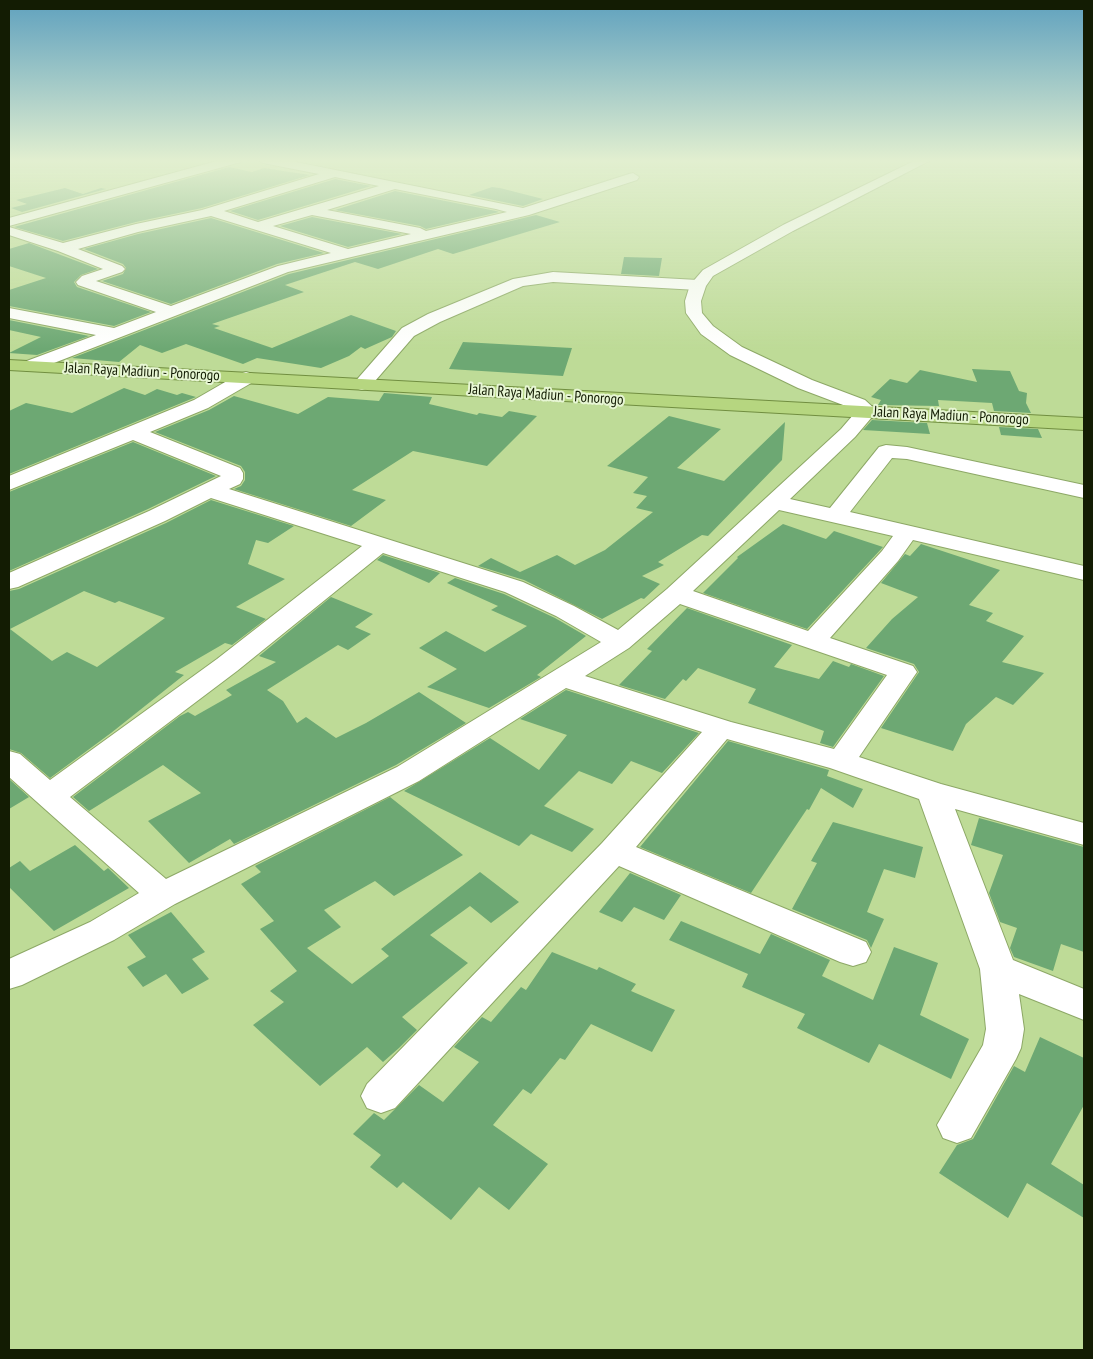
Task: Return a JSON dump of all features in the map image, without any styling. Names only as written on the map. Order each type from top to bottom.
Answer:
[{"type":"highway","name":"Jalan Raya Madiun - Ponorogo","points":[[9,364],[688,404],[866,411],[1084,424]]},
{"type":"street","points":[[119,222],[136,228]]},
{"type":"street","points":[[63,248],[161,222]]},
{"type":"street","points":[[248,222],[346,253]]},
{"type":"street","points":[[259,226],[270,222]]},
{"type":"street","points":[[373,222],[431,234]]},
{"type":"street","points":[[30,366],[283,269],[482,222]]},
{"type":"street","points":[[799,222],[708,273],[698,285],[693,301],[694,313],[707,330],[736,351],[805,384],[858,404],[866,411],[861,448],[835,516]]},
{"type":"street","points":[[9,231],[63,248],[117,269],[84,282],[170,311]]},
{"type":"street","points":[[362,384],[408,332],[434,318],[519,282],[553,277],[698,285]]},
{"type":"street","points":[[9,313],[116,333]]},
{"type":"street","points":[[9,484],[201,404],[246,378]]},
{"type":"street","points":[[9,582],[232,479],[232,473],[130,432]]},
{"type":"street","points":[[9,975],[102,931],[163,895],[408,774],[564,678],[620,642],[676,594],[774,502],[861,448],[907,453],[1084,490]]},
{"type":"street","points":[[210,490],[514,587],[564,611],[620,642]]},
{"type":"street","points":[[774,502],[1084,573]]},
{"type":"street","points":[[814,640],[890,556],[907,532]]},
{"type":"street","points":[[50,796],[227,665],[378,545]]},
{"type":"street","points":[[676,594],[903,672],[841,760]]},
{"type":"street","points":[[564,678],[721,728],[841,760],[932,792],[1084,834]]},
{"type":"street","points":[[381,1096],[614,851],[721,728]]},
{"type":"street","points":[[9,760],[163,895]]},
{"type":"street","points":[[932,792],[946,825],[998,969],[1005,1029],[1002,1048],[957,1125]]},
{"type":"street","points":[[614,851],[853,952]]},
{"type":"street","points":[[998,969],[1084,1005]]},
{"type":"building","points":[[30,222],[134,222],[63,241],[14,227]]},
{"type":"building","points":[[191,222],[225,222],[324,253],[277,264],[171,304],[102,281],[123,274],[126,268],[123,264],[84,249],[138,234]]},
{"type":"building","points":[[293,222],[341,222],[402,234],[348,247],[280,226]]},
{"type":"building","points":[[401,222],[454,222],[426,229]]},
{"type":"building","points":[[505,222],[559,222],[453,254],[438,249],[378,269],[355,262],[285,285],[304,292],[212,324],[220,326],[214,328],[272,348],[351,315],[396,331],[392,337],[365,349],[361,347],[349,356],[321,368],[257,358],[243,364],[186,344],[162,353],[140,345],[119,362],[72,358],[289,274]]},
{"type":"building","points":[[29,243],[98,269],[81,275],[74,282],[77,287],[151,312],[114,326],[9,306],[9,290],[46,278],[9,266],[9,249]]},
{"type":"building","points":[[624,257],[662,258],[659,276],[621,274]]},
{"type":"building","points":[[9,320],[89,336],[37,355],[9,353],[41,337],[9,330]]},
{"type":"building","points":[[463,342],[572,348],[563,376],[449,369]]},
{"type":"building","points":[[972,369],[1010,371],[1019,391],[1027,393],[1026,403],[1031,413],[994,411],[992,403],[938,400],[939,406],[878,405],[881,400],[871,397],[890,379],[907,383],[920,370],[977,382]]},
{"type":"building","points":[[124,388],[145,395],[157,389],[177,395],[182,393],[196,397],[9,474],[9,411],[26,403],[72,413]]},
{"type":"building","points":[[384,393],[432,397],[429,404],[477,415],[479,413],[502,417],[509,411],[537,416],[487,466],[413,451],[352,490],[386,500],[351,526],[234,489],[241,486],[245,480],[245,472],[241,466],[155,432],[209,410],[234,396],[298,414],[328,397],[379,401]]},
{"type":"building","points":[[669,416],[721,429],[677,468],[724,481],[785,422],[782,460],[708,536],[702,535],[658,562],[664,565],[642,576],[660,584],[644,599],[641,598],[602,619],[524,580],[478,566],[491,558],[520,572],[557,555],[575,565],[605,550],[653,512],[636,508],[647,496],[633,493],[648,477],[607,466]]},
{"type":"building","points":[[872,420],[927,423],[930,434],[863,430]]},
{"type":"building","points":[[999,427],[1038,429],[1042,438],[1001,435]]},
{"type":"building","points":[[133,442],[216,476],[148,509],[9,571],[9,492]]},
{"type":"building","points":[[211,500],[294,526],[268,543],[256,540],[248,564],[285,579],[236,607],[266,619],[232,645],[225,643],[175,672],[184,675],[50,778],[21,753],[9,749],[9,591],[19,589],[166,523]],"holes":[[[84,591],[115,603],[119,601],[165,618],[97,667],[67,652],[52,661],[10,629]]]},
{"type":"building","points":[[783,524],[826,539],[834,531],[883,547],[807,629],[703,593],[737,557]]},
{"type":"building","points":[[921,544],[1000,570],[969,605],[993,613],[986,621],[1024,636],[1002,662],[1044,673],[1013,705],[996,697],[966,724],[953,751],[881,728],[919,672],[914,664],[866,648],[892,619],[918,597],[881,583],[905,554],[910,556]]},
{"type":"building","points":[[383,555],[440,573],[429,583],[377,560]]},
{"type":"building","points":[[455,578],[504,594],[555,618],[586,636],[537,675],[541,677],[489,708],[427,687],[457,669],[419,648],[446,631],[485,652],[527,626],[491,610],[498,606],[447,583]]},
{"type":"building","points":[[331,597],[373,614],[355,627],[371,634],[348,650],[338,645],[267,690],[283,701],[297,723],[306,717],[336,738],[419,692],[466,723],[396,765],[234,844],[230,839],[189,863],[148,821],[201,793],[163,765],[89,811],[73,797],[180,716],[188,712],[195,716],[232,695],[226,690],[276,662],[259,656]]},
{"type":"building","points":[[687,608],[792,645],[774,667],[819,679],[833,661],[849,667],[851,664],[884,676],[833,747],[820,743],[824,731],[748,703],[756,689],[698,668],[686,681],[683,679],[665,699],[619,685],[652,651],[647,649]]},
{"type":"building","points":[[566,690],[699,733],[662,773],[631,761],[612,784],[579,771],[544,806],[594,829],[572,852],[531,834],[519,846],[404,791],[490,738],[539,770],[567,735],[520,719]]},
{"type":"building","points":[[728,741],[829,770],[827,776],[863,789],[853,808],[821,788],[809,810],[807,809],[751,893],[640,847]]},
{"type":"building","points":[[9,779],[29,797],[9,809]]},
{"type":"building","points":[[390,797],[463,855],[394,896],[375,881],[324,910],[341,927],[307,948],[352,984],[389,956],[381,949],[480,872],[519,902],[491,923],[470,906],[430,935],[468,963],[402,1017],[417,1030],[383,1062],[367,1047],[320,1086],[253,1025],[284,1002],[270,991],[297,971],[260,929],[274,921],[241,884],[261,872],[255,866]]},
{"type":"building","points":[[979,818],[1084,847],[1084,952],[1061,944],[1053,971],[1014,957],[1010,948],[1017,928],[1000,922],[989,893],[1003,855],[971,845]]},
{"type":"building","points":[[833,822],[923,847],[915,878],[884,869],[867,912],[884,919],[871,948],[867,940],[792,909],[817,863],[811,861]]},
{"type":"building","points":[[75,845],[104,871],[108,868],[129,888],[54,931],[9,887],[9,868],[20,861],[30,871]]},
{"type":"building","points":[[630,873],[681,895],[664,920],[634,907],[622,922],[599,912]]},
{"type":"building","points":[[171,912],[205,952],[192,959],[209,979],[182,994],[166,974],[143,987],[127,967],[146,957],[128,935]]},
{"type":"building","points":[[681,921],[760,954],[771,934],[830,960],[822,976],[873,1000],[894,947],[938,963],[920,1015],[969,1039],[951,1079],[879,1044],[869,1063],[797,1028],[805,1014],[742,987],[748,974],[669,940]]},
{"type":"building","points":[[552,952],[597,970],[599,967],[636,984],[631,991],[675,1010],[652,1052],[591,1024],[565,1060],[560,1058],[531,1094],[523,1089],[493,1125],[548,1164],[509,1210],[479,1187],[451,1220],[403,1182],[397,1188],[370,1167],[381,1155],[353,1134],[374,1113],[384,1120],[419,1085],[443,1102],[479,1062],[454,1047],[482,1017],[491,1022],[521,987],[526,990]]},
{"type":"building","points":[[1040,1037],[1084,1058],[1084,1105],[1051,1164],[1084,1185],[1084,1218],[1027,1183],[1008,1218],[939,1173],[957,1145],[973,1139],[1014,1066],[1025,1072]]}]
